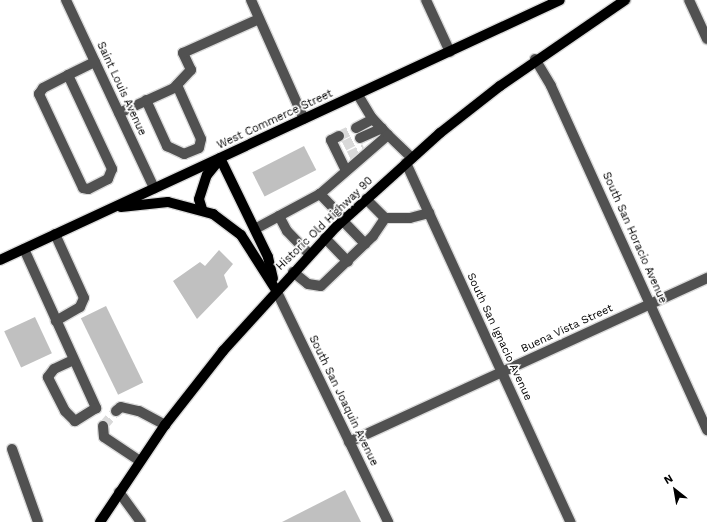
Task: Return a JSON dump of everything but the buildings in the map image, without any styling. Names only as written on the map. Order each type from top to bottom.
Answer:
[{"type":"main road","name":"West Commerce Street","points":[[0,260],[560,0]]},
{"type":"main road","name":"Historic Old Highway 90","points":[[100,522],[165,425],[276,290],[343,220],[409,161],[535,59],[625,0]]},
{"type":"main road","points":[[202,210],[199,199],[207,175],[220,158]]},
{"type":"main road","name":"South San Joaquin Avenue","points":[[220,158],[268,257],[276,290]]},
{"type":"main road","name":"South San Joaquin Avenue","points":[[111,208],[168,202],[202,210],[224,220],[240,235],[276,290]]},
{"type":"street","name":"Saint Louis Avenue","points":[[66,0],[154,188]]},
{"type":"street","points":[[251,0],[304,119]]},
{"type":"street","points":[[426,0],[450,52]]},
{"type":"street","points":[[689,0],[707,39]]},
{"type":"street","points":[[119,113],[177,85],[191,70],[183,52],[259,19]]},
{"type":"street","name":"South San Horacio Avenue","points":[[535,59],[551,86],[707,430]]},
{"type":"street","points":[[68,75],[112,169],[108,179],[88,189],[83,188],[39,94],[43,88],[68,75],[95,62]]},
{"type":"street","points":[[146,100],[170,149],[184,154],[199,148],[201,139],[177,85]]},
{"type":"street","points":[[358,95],[373,119],[385,131],[409,161]]},
{"type":"street","points":[[356,128],[373,119]]},
{"type":"street","points":[[360,138],[385,131]]},
{"type":"street","points":[[255,229],[320,194],[377,143],[385,131]]},
{"type":"street","points":[[339,136],[331,140],[340,148],[345,158],[346,171]]},
{"type":"street","points":[[364,149],[377,143]]},
{"type":"street","name":"South San Ignacio Avenue","points":[[409,161],[429,213],[570,522]]},
{"type":"street","points":[[320,194],[365,244]]},
{"type":"street","points":[[366,199],[385,218],[410,218],[429,213]]},
{"type":"street","points":[[279,216],[287,231],[309,254]]},
{"type":"street","points":[[293,272],[316,288],[348,262],[365,244],[385,218]]},
{"type":"street","points":[[55,234],[84,298],[80,307],[56,321]]},
{"type":"street","points":[[325,238],[348,262]]},
{"type":"street","points":[[24,249],[96,408],[81,420],[70,418],[48,377],[54,369],[73,360]]},
{"type":"street","name":"Buena Vista Street","points":[[350,442],[707,278]]},
{"type":"street","name":"South San Joaquin Avenue","points":[[276,290],[388,522]]},
{"type":"street","points":[[116,411],[121,407],[139,411],[165,425]]},
{"type":"street","points":[[103,426],[104,437],[140,461]]},
{"type":"street","points":[[12,449],[38,522]]},
{"type":"street","points":[[119,492],[141,522]]},
{"type":"tunnel","points":[[339,136],[356,128]]},
{"type":"tunnel","points":[[344,146],[360,138]]},
{"type":"tunnel","points":[[349,156],[364,149]]},
{"type":"tunnel","points":[[103,426],[116,411]]}]
